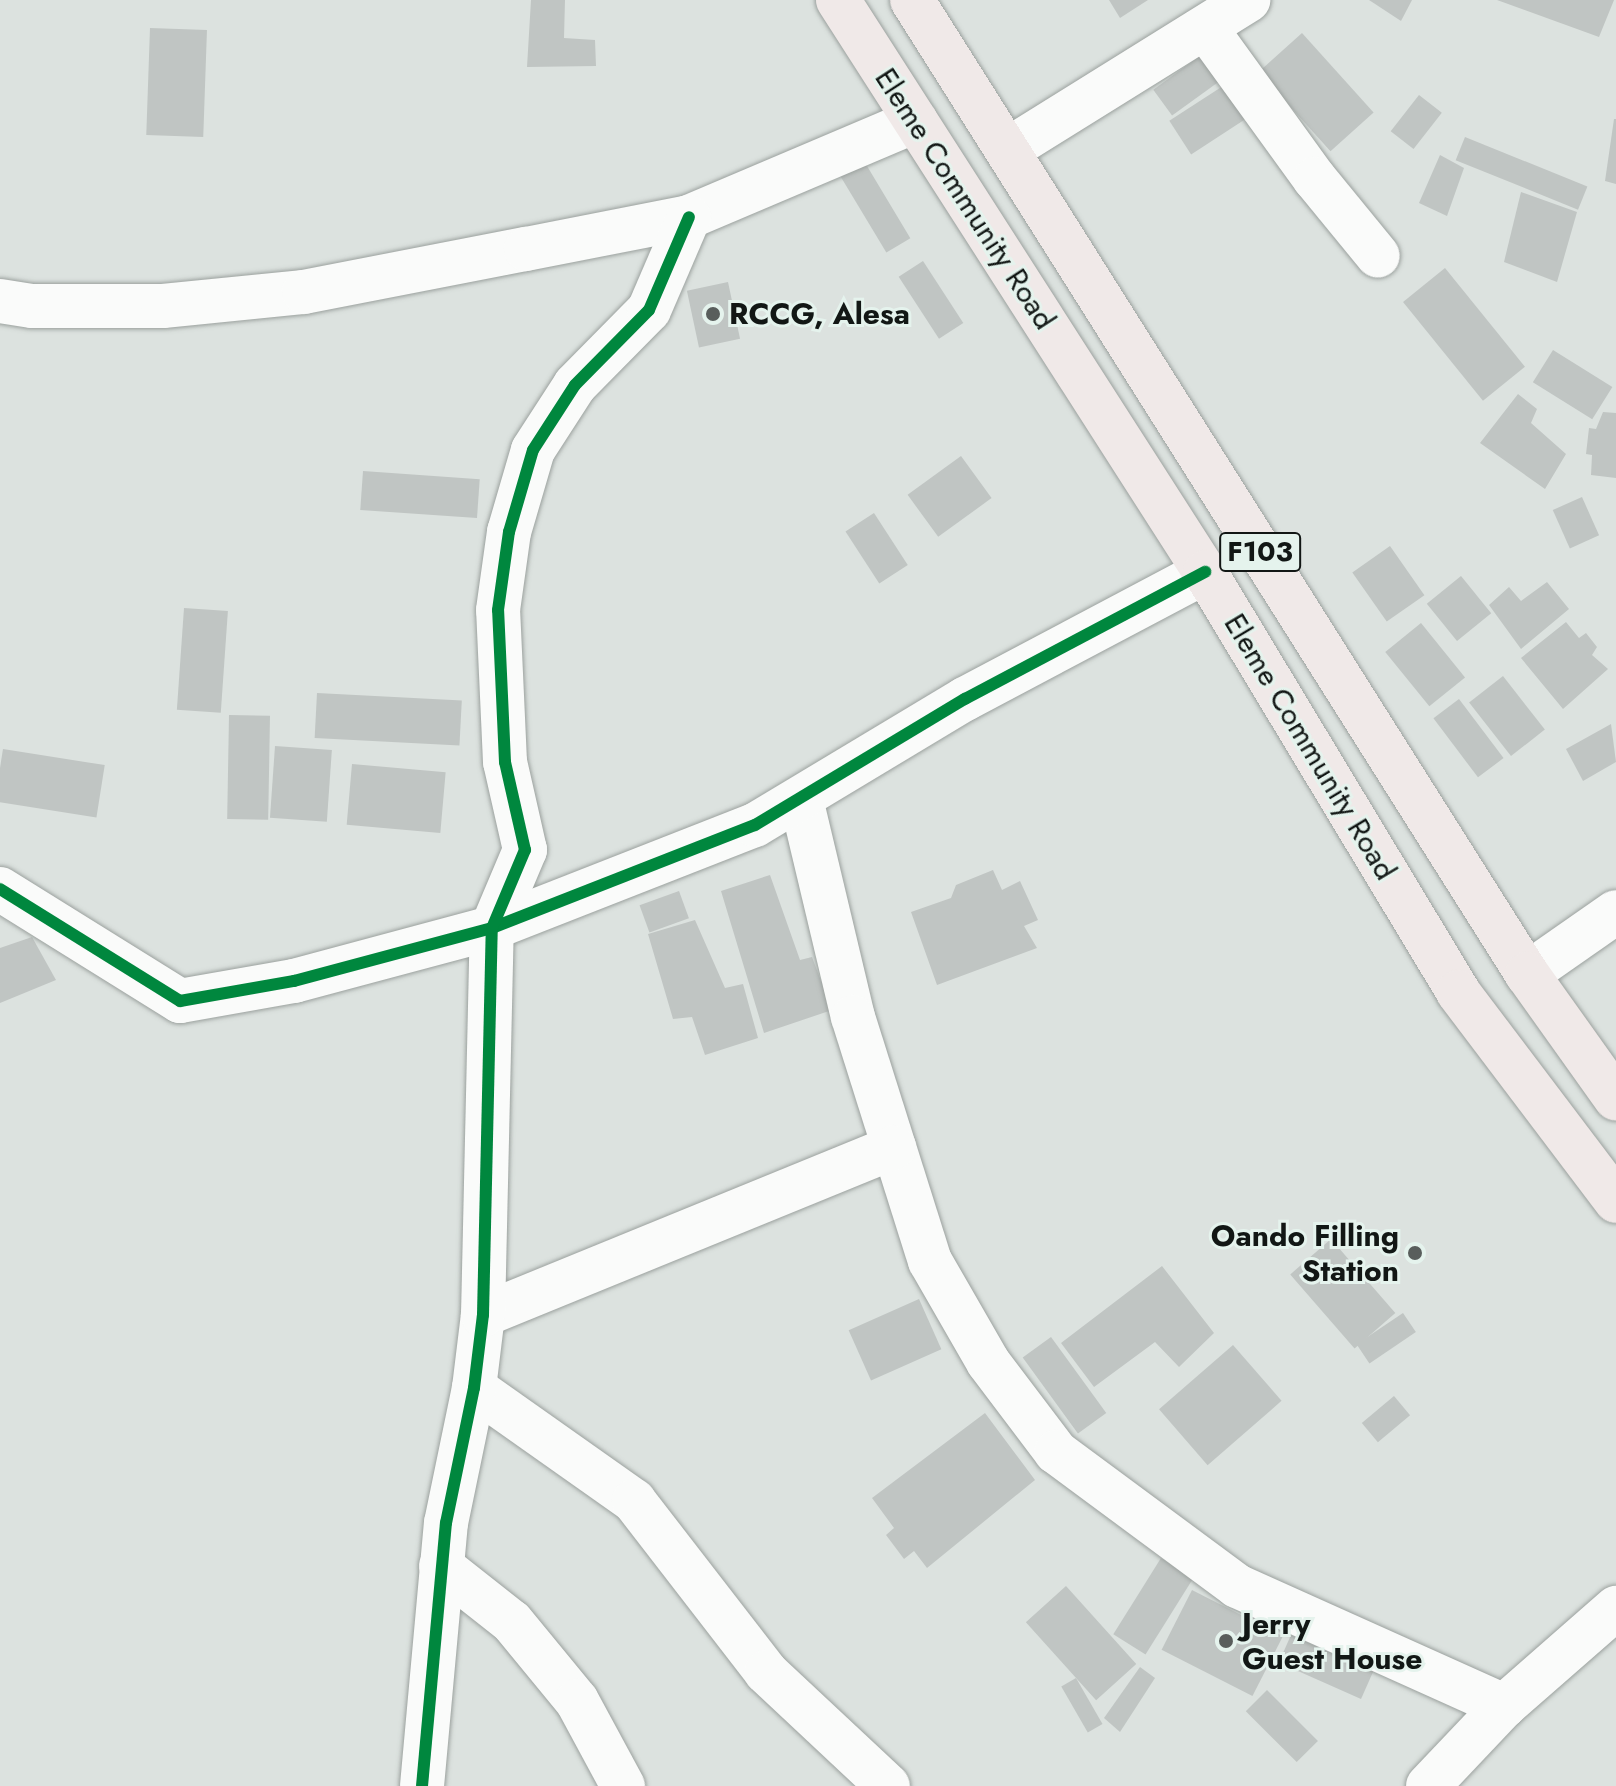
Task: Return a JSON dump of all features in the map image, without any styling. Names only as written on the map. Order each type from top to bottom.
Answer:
[{"type":"main road","name":"Eleme Community Road","points":[[838,0],[1205,572],[1458,992],[1616,1201]]},
{"type":"main road","name":"Eleme Community Road","points":[[912,0],[1009,149],[1527,974],[1616,1099]]},
{"type":"street","points":[[1009,149],[1207,30],[1248,0]]},
{"type":"street","points":[[1207,30],[1306,168],[1378,256]]},
{"type":"street","points":[[0,301],[32,306],[163,306],[304,292],[689,217],[915,121]]},
{"type":"street","points":[[422,1786],[441,1566],[474,1388],[483,1315],[492,928],[525,850],[505,762],[498,610],[509,532],[533,450],[575,385],[649,310],[689,217]]},
{"type":"street","points":[[0,889],[180,1001],[294,981],[492,928],[755,825],[965,699],[1205,572]]},
{"type":"street","points":[[801,799],[853,1017],[930,1261],[988,1362],[1056,1452],[1237,1586],[1504,1706]]},
{"type":"street","points":[[1527,974],[1616,912]]},
{"type":"street","points":[[483,1315],[894,1147]]},
{"type":"street","points":[[474,1388],[634,1501],[766,1672],[888,1786]]},
{"type":"street","points":[[441,1566],[512,1622],[577,1701],[623,1786]]},
{"type":"street","points":[[1428,1786],[1504,1706],[1616,1608]]},
{"type":"building","points":[[531,0],[565,0],[564,38],[595,40],[596,66],[527,67]]},
{"type":"building","points":[[1109,0],[1148,0],[1120,18]]},
{"type":"building","points":[[1369,0],[1412,0],[1401,21]]},
{"type":"building","points":[[1497,0],[1614,0],[1599,37]]},
{"type":"building","points":[[150,28],[207,30],[203,137],[146,135]]},
{"type":"building","points":[[1302,33],[1374,113],[1330,151],[1259,72]]},
{"type":"building","points":[[1201,55],[1220,81],[1172,116],[1153,90]]},
{"type":"building","points":[[1223,86],[1245,120],[1191,154],[1169,121]]},
{"type":"building","points":[[1419,95],[1442,113],[1414,149],[1391,131]]},
{"type":"building","points":[[1616,119],[1616,184],[1605,181]]},
{"type":"building","points":[[1465,137],[1587,186],[1578,210],[1456,160]]},
{"type":"building","points":[[1440,155],[1464,168],[1447,216],[1419,203]]},
{"type":"building","points":[[864,161],[910,238],[886,253],[840,175]]},
{"type":"building","points":[[1521,192],[1577,212],[1557,282],[1504,262]]},
{"type":"building","points":[[923,261],[963,323],[939,339],[899,277]]},
{"type":"building","points":[[1445,268],[1525,367],[1483,401],[1403,302]]},
{"type":"building","name":"RCCG, Alesa","points":[[728,282],[740,339],[699,347],[687,291]]},
{"type":"building","points":[[1553,350],[1612,387],[1592,419],[1533,382]]},
{"type":"building","points":[[1518,394],[1537,409],[1531,423],[1566,454],[1545,489],[1480,443]]},
{"type":"building","points":[[1603,412],[1616,413],[1616,478],[1591,475],[1592,455],[1586,454],[1589,428],[1596,429]]},
{"type":"building","points":[[961,456],[992,498],[938,537],[908,495]]},
{"type":"building","points":[[363,471],[480,479],[477,518],[360,510]]},
{"type":"building","points":[[1582,497],[1599,535],[1570,548],[1553,510]]},
{"type":"building","points":[[874,513],[908,565],[879,584],[845,532]]},
{"type":"building","points":[[1390,546],[1424,595],[1387,622],[1352,572]]},
{"type":"building","points":[[1461,576],[1491,613],[1457,641],[1427,604]]},
{"type":"building","points":[[1547,582],[1569,609],[1521,649],[1489,605],[1509,587],[1521,601]]},
{"type":"building","points":[[184,608],[228,611],[221,713],[177,710]]},
{"type":"building","points":[[1566,622],[1579,638],[1586,633],[1597,647],[1592,655],[1608,669],[1563,709],[1521,658]]},
{"type":"building","points":[[1421,623],[1465,677],[1429,706],[1385,652]]},
{"type":"building","points":[[1503,676],[1545,730],[1511,756],[1469,702]]},
{"type":"building","points":[[317,693],[462,701],[459,746],[315,738]]},
{"type":"building","points":[[1459,699],[1504,758],[1478,777],[1433,718]]},
{"type":"building","points":[[229,715],[270,716],[268,820],[227,819]]},
{"type":"building","points":[[1611,724],[1616,762],[1583,781],[1566,749]]},
{"type":"building","points":[[275,746],[332,750],[327,822],[270,818]]},
{"type":"building","points":[[3,749],[105,765],[96,817],[0,802]]},
{"type":"building","points":[[352,764],[446,772],[440,833],[347,825]]},
{"type":"building","points":[[993,870],[1002,890],[1020,881],[1038,920],[1024,926],[1037,948],[937,985],[911,912],[951,898],[956,885]]},
{"type":"building","points":[[770,875],[800,960],[812,957],[821,981],[826,980],[832,1010],[764,1033],[721,891]]},
{"type":"building","points":[[679,891],[689,918],[649,933],[640,905]]},
{"type":"building","points":[[695,920],[725,988],[743,984],[758,1038],[705,1055],[692,1017],[673,1019],[648,934]]},
{"type":"building","points":[[32,937],[56,980],[0,1003],[0,948]]},
{"type":"building","points":[[1331,1239],[1395,1313],[1355,1348],[1290,1274]]},
{"type":"building","points":[[1162,1266],[1214,1333],[1179,1367],[1155,1342],[1094,1387],[1061,1343]]},
{"type":"building","points":[[919,1299],[941,1349],[871,1381],[849,1330]]},
{"type":"building","points":[[1403,1313],[1416,1332],[1369,1363],[1357,1344]]},
{"type":"building","points":[[1051,1337],[1106,1413],[1078,1434],[1023,1358]]},
{"type":"building","points":[[1233,1345],[1282,1401],[1208,1465],[1159,1409]]},
{"type":"building","points":[[1394,1396],[1410,1415],[1378,1442],[1362,1423]]},
{"type":"building","points":[[985,1413],[1035,1480],[927,1568],[914,1551],[904,1559],[886,1535],[894,1528],[872,1498]]},
{"type":"building","points":[[1161,1558],[1193,1578],[1146,1654],[1113,1634]]},
{"type":"building","points":[[1066,1586],[1136,1664],[1096,1700],[1026,1622]]},
{"type":"building","points":[[1192,1590],[1283,1636],[1252,1696],[1162,1650]]},
{"type":"building","points":[[1291,1635],[1373,1672],[1361,1699],[1279,1662]]},
{"type":"building","points":[[1140,1667],[1155,1678],[1120,1732],[1104,1718]]},
{"type":"building","points":[[1076,1678],[1102,1724],[1088,1732],[1061,1686]]},
{"type":"building","points":[[1267,1690],[1318,1741],[1297,1762],[1246,1711]]},
{"type":"cycle path","points":[[422,1786],[446,1523],[474,1388],[483,1315],[492,928],[525,850],[505,762],[498,610],[509,532],[533,450],[575,385],[649,310],[689,217]]},
{"type":"cycle path","points":[[0,889],[180,1001],[294,981],[492,928],[755,825],[965,699],[1205,572]]},
{"type":"place","name":"RCCG, Alesa","points":[[713,314]]},
{"type":"place","name":"Oando Filling Station","points":[[1415,1253]]},
{"type":"place","name":"Jerry Guest House","points":[[1226,1641]]}]
